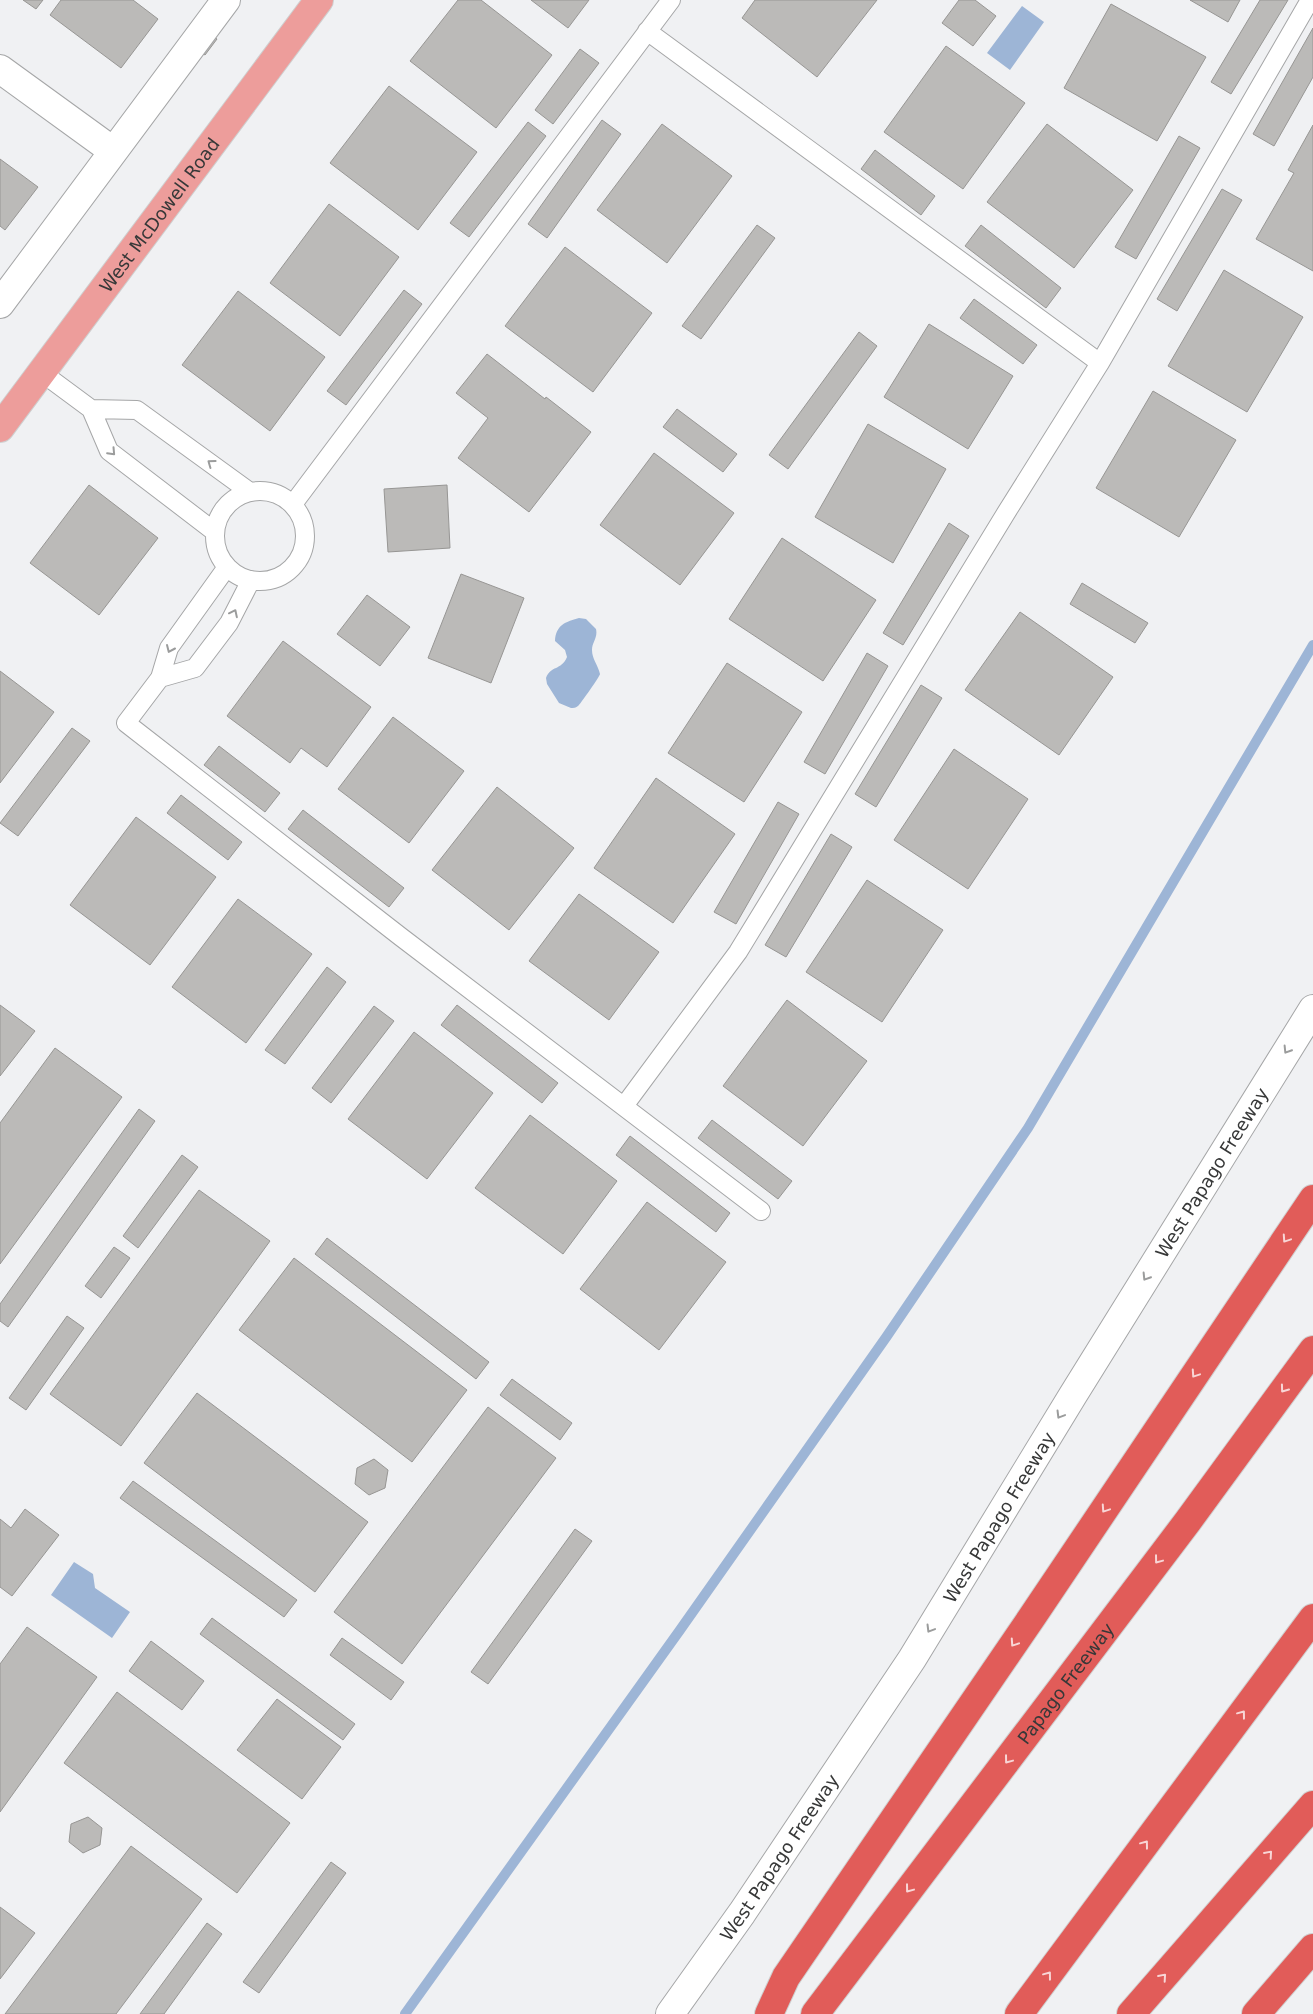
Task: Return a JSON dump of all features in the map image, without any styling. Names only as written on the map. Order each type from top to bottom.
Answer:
[{"type":"highway","points":[[768,2014],[786,1977],[1038,1608],[1313,1198]]},
{"type":"highway","name":"Papago Freeway","points":[[815,2014],[1188,1521],[1313,1350]]},
{"type":"highway","points":[[1019,2014],[1313,1618]]},
{"type":"highway","points":[[1131,2014],[1313,1805]]},
{"type":"highway","points":[[1256,2014],[1313,1948]]},
{"type":"main road","points":[[0,304],[226,0]]},
{"type":"main road","name":"West McDowell Road","points":[[0,428],[319,0]]},
{"type":"main road","points":[[0,68],[113,151]]},
{"type":"main road","name":"West Papago Freeway","points":[[670,2014],[742,1913],[912,1659],[1072,1395],[1313,1009]]},
{"type":"main road","points":[[1264,2014],[1313,1963]]},
{"type":"lane","points":[[293,504],[670,0]]},
{"type":"lane","points":[[624,1106],[738,952],[1000,522],[1100,363],[1310,0]]},
{"type":"lane","points":[[647,31],[1100,363]]},
{"type":"lane","points":[[41,372],[91,409],[109,451],[214,532]]},
{"type":"lane","points":[[91,409],[137,410],[250,492]]},
{"type":"lane","points":[[260,490],[280,495],[293,504],[300,515],[305,532],[301,556],[294,566],[280,576],[262,581],[251,580],[235,573],[228,567],[218,552],[214,532],[218,518],[226,506],[237,497],[260,490]]},
{"type":"lane","points":[[228,567],[169,648],[160,678],[126,723],[761,1211]]},
{"type":"lane","points":[[160,678],[195,668],[230,623],[251,580]]},
{"type":"water","points":[[1022,6],[1044,22],[1010,70],[987,53]]},
{"type":"water","points":[[579,618],[586,619],[596,629],[592,653],[600,674],[579,705],[571,708],[559,703],[547,684],[546,678],[567,657],[565,650],[555,641],[557,631],[562,625]]},
{"type":"water","points":[[74,1562],[93,1574],[95,1588],[130,1612],[112,1638],[51,1595]]},
{"type":"building","points":[[23,0],[43,0],[36,9]]},
{"type":"building","points":[[61,0],[133,0],[158,19],[121,68],[50,15]]},
{"type":"building","points":[[458,0],[481,0],[552,55],[496,128],[410,61]]},
{"type":"building","points":[[531,0],[589,0],[568,28]]},
{"type":"building","points":[[755,0],[877,0],[817,77],[742,18]]},
{"type":"building","points":[[959,0],[975,0],[996,16],[973,46],[942,23]]},
{"type":"building","points":[[1190,0],[1240,0],[1228,22]]},
{"type":"building","points":[[1260,0],[1288,0],[1231,94],[1211,82]]},
{"type":"building","points":[[1111,4],[1206,57],[1157,141],[1064,88]]},
{"type":"building","points":[[1313,28],[1313,77],[1274,146],[1253,134]]},
{"type":"building","points":[[211,35],[217,39],[205,55],[199,51]]},
{"type":"building","points":[[946,46],[1025,103],[963,189],[884,132]]},
{"type":"building","points":[[580,49],[599,63],[553,124],[535,110]]},
{"type":"building","points":[[389,86],[477,152],[418,230],[330,163]]},
{"type":"building","points":[[602,120],[621,134],[547,238],[528,224]]},
{"type":"building","points":[[528,122],[546,136],[469,237],[450,223]]},
{"type":"building","points":[[662,124],[732,176],[667,263],[597,210]]},
{"type":"building","points":[[1047,124],[1133,190],[1074,268],[987,202]]},
{"type":"building","points":[[1313,125],[1313,271],[1256,239],[1294,173],[1288,170]]},
{"type":"building","points":[[1179,136],[1200,148],[1136,259],[1115,247]]},
{"type":"building","points":[[875,150],[935,196],[921,215],[861,169]]},
{"type":"building","points":[[0,159],[38,187],[5,230],[0,226]]},
{"type":"building","points":[[1222,189],[1242,200],[1177,311],[1157,299]]},
{"type":"building","points":[[329,204],[399,257],[340,336],[270,283]]},
{"type":"building","points":[[757,225],[775,238],[701,339],[682,326]]},
{"type":"building","points":[[981,225],[1061,288],[1046,308],[965,246]]},
{"type":"building","points":[[565,247],[652,313],[593,392],[505,326]]},
{"type":"building","points":[[1224,270],[1303,317],[1247,412],[1168,366]]},
{"type":"building","points":[[404,290],[422,304],[346,405],[327,391]]},
{"type":"building","points":[[238,291],[325,357],[270,431],[182,365]]},
{"type":"building","points":[[974,299],[1037,345],[1023,364],[960,318]]},
{"type":"building","points":[[929,324],[1013,376],[968,449],[884,397]]},
{"type":"building","points":[[859,332],[877,346],[788,469],[769,455]]},
{"type":"building","points":[[487,354],[591,432],[529,512],[458,458],[488,418],[456,393]]},
{"type":"building","points":[[1153,391],[1236,440],[1179,537],[1096,488]]},
{"type":"building","points":[[677,409],[737,454],[723,472],[663,427]]},
{"type":"building","points":[[868,424],[946,469],[893,563],[815,517]]},
{"type":"building","points":[[654,453],[734,513],[680,585],[600,525]]},
{"type":"building","points":[[89,485],[158,538],[99,615],[30,563]]},
{"type":"building","points":[[447,485],[450,548],[388,552],[384,489]]},
{"type":"building","points":[[949,523],[969,536],[903,645],[883,633]]},
{"type":"building","points":[[782,538],[876,600],[823,681],[729,619]]},
{"type":"building","points":[[461,574],[524,598],[491,683],[428,658]]},
{"type":"building","points":[[1082,583],[1148,623],[1135,643],[1070,604]]},
{"type":"building","points":[[367,595],[410,627],[380,666],[337,634]]},
{"type":"building","points":[[1020,612],[1113,677],[1059,755],[965,690]]},
{"type":"building","points":[[283,641],[371,707],[327,767],[301,748],[290,763],[227,716]]},
{"type":"building","points":[[867,653],[888,666],[825,774],[804,762]]},
{"type":"building","points":[[727,663],[802,712],[744,802],[668,753]]},
{"type":"building","points":[[0,671],[54,712],[0,783]]},
{"type":"building","points":[[921,685],[942,698],[876,807],[855,794]]},
{"type":"building","points":[[393,717],[464,771],[409,843],[338,789]]},
{"type":"building","points":[[72,728],[90,741],[18,836],[0,823]]},
{"type":"building","points":[[219,746],[280,793],[265,812],[204,765]]},
{"type":"building","points":[[954,749],[1028,799],[968,889],[894,840]]},
{"type":"building","points":[[656,778],[735,834],[673,923],[594,868]]},
{"type":"building","points":[[497,787],[574,848],[509,930],[432,870]]},
{"type":"building","points":[[181,795],[242,842],[228,860],[167,813]]},
{"type":"building","points":[[778,802],[799,814],[736,924],[714,912]]},
{"type":"building","points":[[303,810],[404,888],[389,907],[288,829]]},
{"type":"building","points":[[136,817],[216,877],[150,965],[70,905]]},
{"type":"building","points":[[831,834],[852,847],[786,957],[765,945]]},
{"type":"building","points":[[867,880],[943,930],[882,1022],[806,972]]},
{"type":"building","points":[[579,894],[659,952],[609,1020],[529,961]]},
{"type":"building","points":[[238,899],[312,954],[246,1043],[172,987]]},
{"type":"building","points":[[327,967],[346,982],[285,1064],[265,1050]]},
{"type":"building","points":[[787,1000],[867,1061],[803,1146],[723,1086]]},
{"type":"building","points":[[0,1005],[35,1031],[0,1076]]},
{"type":"building","points":[[457,1005],[558,1083],[542,1103],[441,1025]]},
{"type":"building","points":[[374,1006],[394,1021],[331,1103],[312,1088]]},
{"type":"building","points":[[414,1032],[493,1093],[427,1179],[348,1119]]},
{"type":"building","points":[[55,1048],[122,1097],[0,1264],[0,1123]]},
{"type":"building","points":[[139,1109],[155,1121],[8,1327],[0,1321],[0,1304]]},
{"type":"building","points":[[530,1115],[617,1181],[563,1254],[475,1188]]},
{"type":"building","points":[[712,1120],[792,1181],[778,1199],[698,1138]]},
{"type":"building","points":[[630,1136],[730,1213],[716,1232],[616,1155]]},
{"type":"building","points":[[182,1155],[198,1167],[138,1248],[123,1236]]},
{"type":"building","points":[[199,1190],[270,1241],[121,1446],[50,1394]]},
{"type":"building","points":[[647,1202],[726,1262],[659,1350],[580,1289]]},
{"type":"building","points":[[327,1238],[489,1362],[476,1379],[315,1254]]},
{"type":"building","points":[[114,1247],[130,1258],[101,1298],[85,1286]]},
{"type":"building","points":[[294,1258],[467,1390],[412,1462],[239,1330]]},
{"type":"building","points":[[67,1316],[84,1328],[26,1410],[9,1398]]},
{"type":"building","points":[[512,1379],[572,1423],[560,1440],[500,1395]]},
{"type":"building","points":[[197,1393],[368,1522],[315,1592],[144,1463]]},
{"type":"building","points":[[488,1407],[556,1458],[402,1664],[334,1612]]},
{"type":"building","points":[[374,1459],[388,1470],[385,1488],[369,1495],[355,1484],[357,1468]]},
{"type":"building","points":[[133,1481],[297,1600],[284,1617],[120,1498]]},
{"type":"building","points":[[25,1509],[59,1535],[12,1596],[0,1587],[0,1519],[11,1528]]},
{"type":"building","points":[[575,1529],[592,1541],[488,1684],[471,1672]]},
{"type":"building","points":[[212,1618],[355,1724],[343,1740],[200,1634]]},
{"type":"building","points":[[27,1627],[97,1677],[0,1812],[0,1664]]},
{"type":"building","points":[[342,1638],[404,1682],[391,1700],[330,1655]]},
{"type":"building","points":[[151,1641],[204,1681],[182,1710],[129,1671]]},
{"type":"building","points":[[117,1692],[290,1823],[237,1893],[64,1763]]},
{"type":"building","points":[[277,1699],[341,1747],[302,1799],[237,1750]]},
{"type":"building","points":[[88,1817],[102,1828],[100,1845],[83,1853],[69,1842],[71,1824]]},
{"type":"building","points":[[131,1846],[202,1899],[116,2014],[5,2014]]},
{"type":"building","points":[[331,1862],[346,1873],[259,1993],[243,1982]]},
{"type":"building","points":[[0,1907],[35,1933],[0,1979]]},
{"type":"building","points":[[207,1923],[222,1934],[164,2014],[140,2014]]},
{"type":"waterway","points":[[405,2014],[680,1630],[887,1336],[1028,1128],[1313,645]]}]
